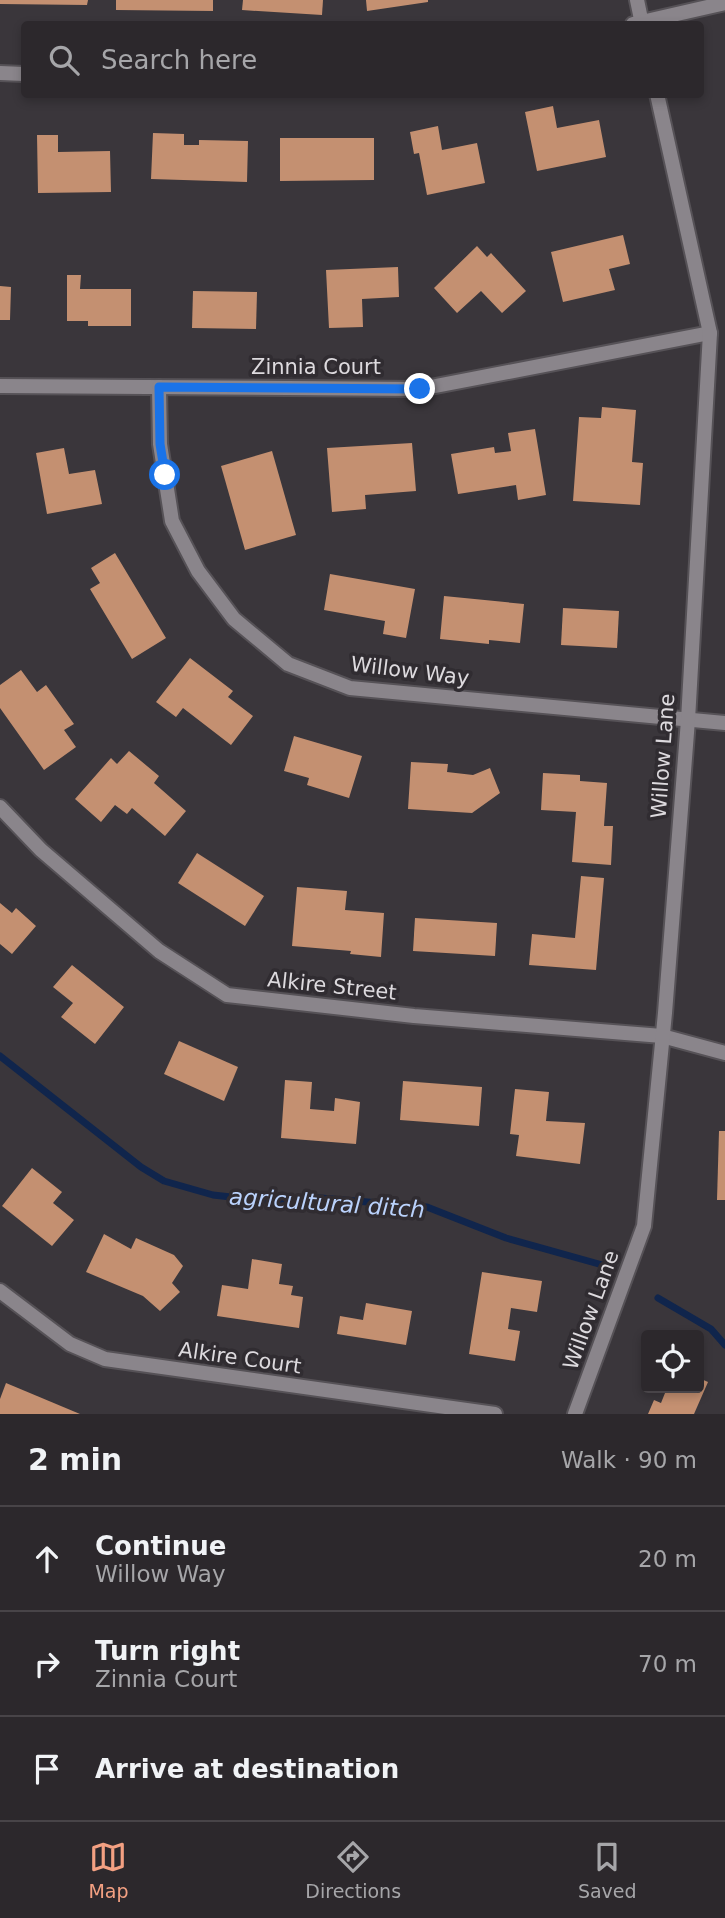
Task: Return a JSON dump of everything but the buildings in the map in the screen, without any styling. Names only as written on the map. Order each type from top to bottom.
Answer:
[{"type":"street","points":[[637,0],[639,21]]},
{"type":"street","points":[[651,21],[725,3]]},
{"type":"street","points":[[0,73],[21,74]]},
{"type":"street","name":"Willow Lane","points":[[575,1414],[644,1226],[688,720],[710,333],[658,98]]},
{"type":"street","name":"Zinnia Court","points":[[0,386],[420,389],[710,333]]},
{"type":"street","name":"Willow Way","points":[[159,387],[160,444],[172,520],[198,571],[234,619],[288,664],[350,688],[725,723]]},
{"type":"street","name":"Alkire Street","points":[[0,807],[41,850],[159,951],[227,995],[414,1016],[662,1036],[725,1053]]},
{"type":"street","name":"Alkire Court","points":[[0,1291],[70,1344],[105,1359],[495,1414]]},
{"type":"waterway","name":"agricultural ditch","points":[[0,1056],[141,1167],[164,1181],[213,1195],[259,1200],[320,1198],[427,1207],[506,1238],[606,1266]]},
{"type":"waterway","name":"agricultural ditch","points":[[658,1298],[711,1329],[725,1345]]},
{"type":"route","points":[[165,475],[160,444],[159,387],[420,389]]}]
